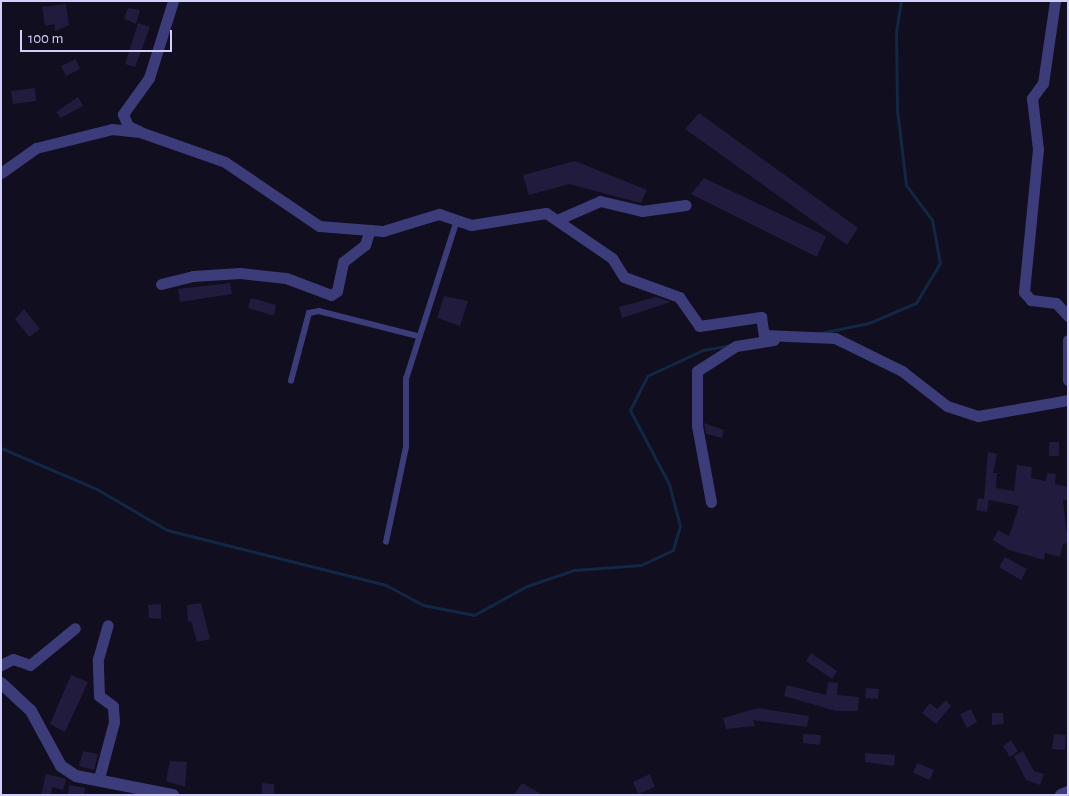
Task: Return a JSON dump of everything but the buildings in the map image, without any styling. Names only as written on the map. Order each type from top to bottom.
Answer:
[{"type":"street","points":[[173,1],[149,78],[123,114],[128,126],[225,162],[319,226],[370,230],[438,214],[472,226],[546,213],[559,219],[612,258],[624,277],[679,297],[693,324],[761,317],[764,335],[835,338],[902,371],[947,406],[978,416],[1068,400]]},
{"type":"street","points":[[1055,1],[1043,83],[1032,98],[1038,149],[1024,292],[1031,300],[1056,303],[1068,316]]},
{"type":"street","points":[[1,173],[36,148],[82,134],[112,129],[140,132]]},
{"type":"street","points":[[559,219],[600,201],[642,211],[686,205]]},
{"type":"street","points":[[161,284],[193,276],[240,273],[286,278],[331,295],[338,291],[343,262],[365,245],[370,230]]},
{"type":"street","points":[[712,502],[696,426],[697,371],[736,346],[806,337]]},
{"type":"street","points":[[1068,340],[1068,380]]},
{"type":"street","points":[[99,778],[114,722],[113,706],[99,696],[98,660],[108,625]]},
{"type":"street","points":[[1,665],[14,659],[30,665],[76,628]]},
{"type":"street","points":[[1,683],[31,711],[62,766],[76,776],[99,778],[128,789],[173,795]]},
{"type":"street","points":[[1061,795],[1068,792]]},
{"type":"lane","points":[[386,542],[406,446],[406,379],[418,336],[457,220]]},
{"type":"lane","points":[[291,382],[309,313],[319,311],[418,336]]},
{"type":"waterway","points":[[820,333],[869,323],[916,303],[940,263],[932,220],[906,185],[897,109],[896,32],[901,1]]},
{"type":"waterway","points":[[1,448],[95,488],[167,530],[386,585],[423,605],[474,615],[527,586],[574,570],[641,565],[673,550],[680,526],[669,484],[630,410],[647,376],[703,350],[730,345]]}]
